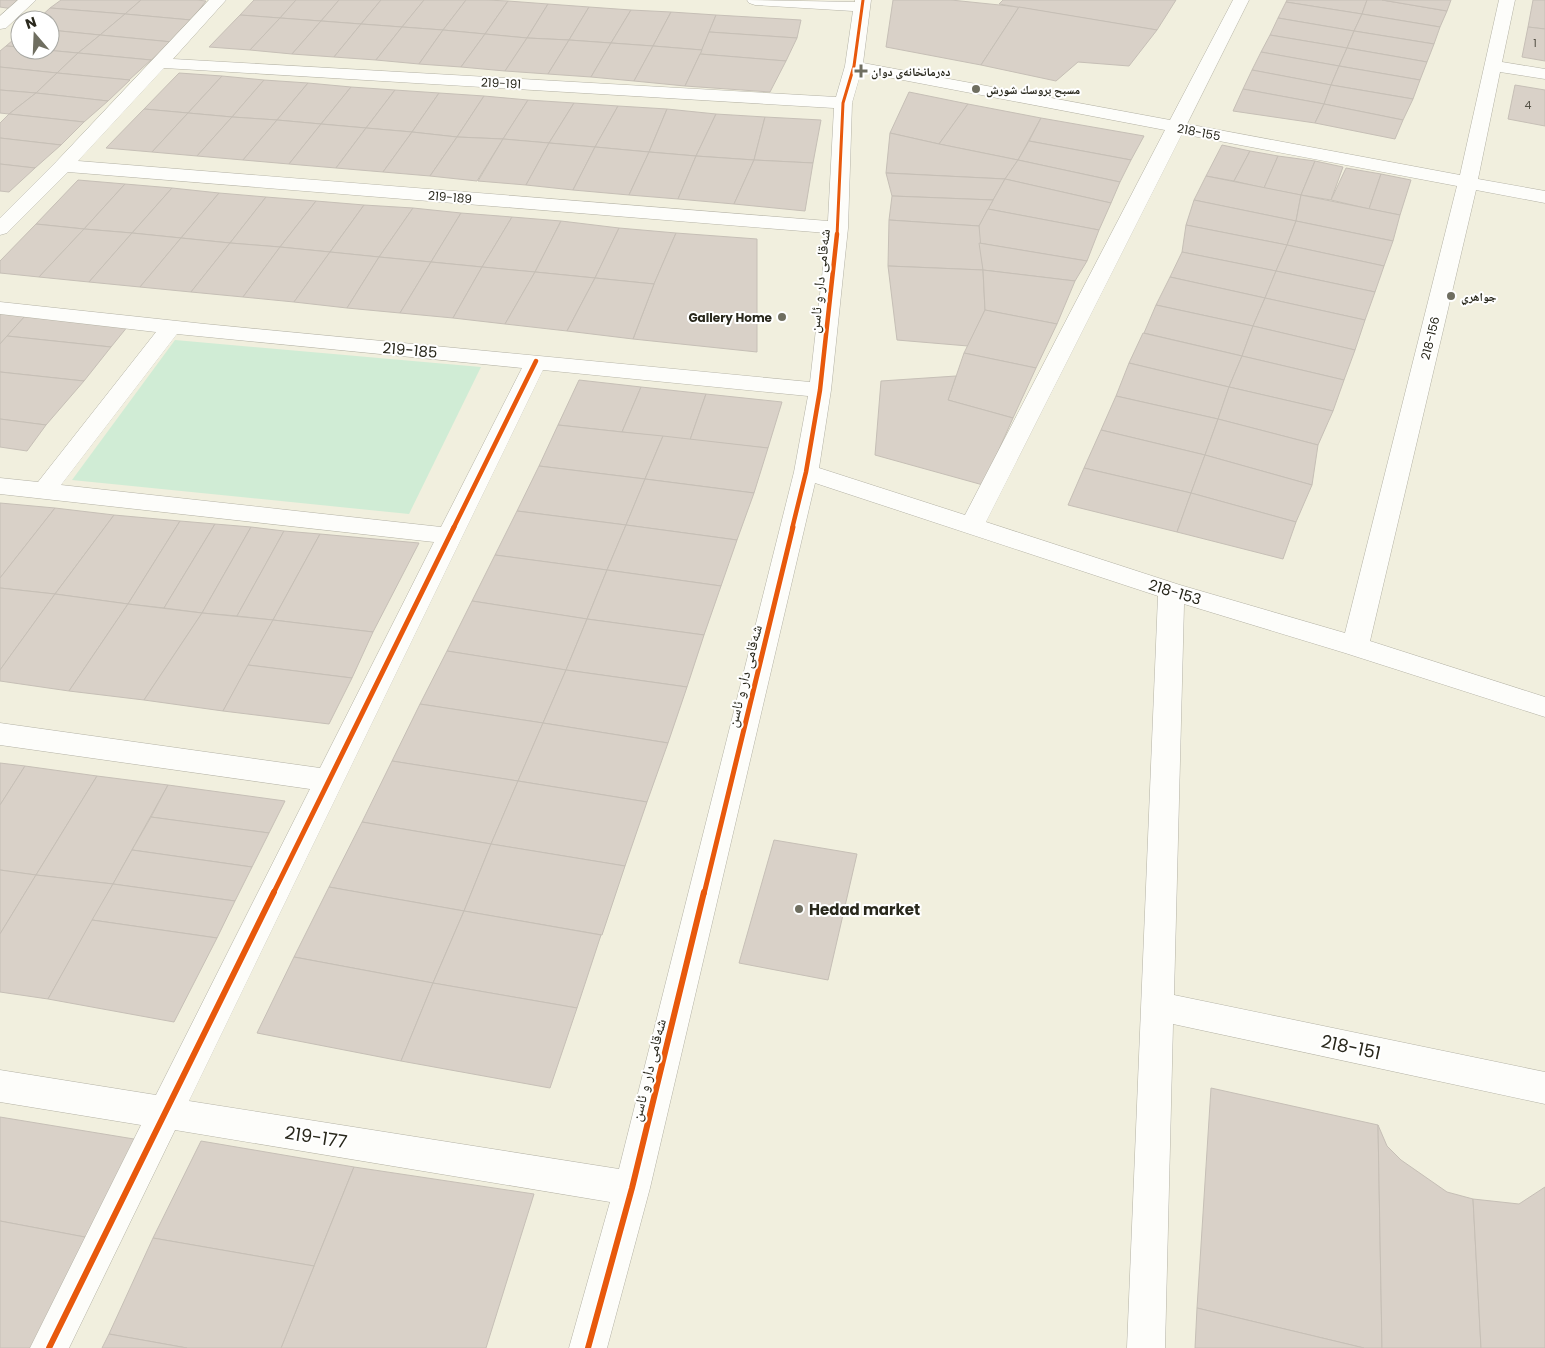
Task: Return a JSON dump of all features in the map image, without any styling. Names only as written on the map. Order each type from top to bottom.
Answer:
[{"type":"street","points":[[0,24],[28,0]]},
{"type":"street","points":[[0,229],[63,166],[218,0]]},
{"type":"street","points":[[755,0],[863,4]]},
{"type":"street","points":[[972,525],[1240,0]]},
{"type":"street","name":"218-156","points":[[1355,646],[1468,182],[1507,0]]},
{"type":"street","name":"شەقامی دار و ئاسن","points":[[588,1348],[632,1188],[806,472],[820,390],[838,228],[843,103],[854,66],[863,4]]},
{"type":"street","name":"219-191","points":[[160,63],[843,103]]},
{"type":"street","name":"218-155","points":[[854,66],[1545,197]]},
{"type":"street","points":[[1494,66],[1545,74]]},
{"type":"street","name":"219-189","points":[[63,166],[838,228]]},
{"type":"street","name":"219-185","points":[[0,308],[170,328],[536,361],[820,390]]},
{"type":"street","points":[[44,491],[170,328]]},
{"type":"street","points":[[49,1348],[536,361]]},
{"type":"street","name":"218-153","points":[[806,472],[1171,591],[1355,646],[1545,707]]},
{"type":"street","points":[[0,486],[450,536]]},
{"type":"street","points":[[1146,1348],[1171,591]]},
{"type":"street","points":[[0,734],[329,780]]},
{"type":"street","name":"218-151","points":[[1158,1006],[1545,1088]]},
{"type":"street","name":"219-177","points":[[0,1086],[632,1188]]},
{"type":"green space","points":[[175,340],[481,367],[409,514],[72,480]]},
{"type":"building","points":[[0,0],[24,0],[13,9],[0,7]]},
{"type":"building","points":[[61,0],[141,0],[125,14],[50,8]]},
{"type":"building","points":[[141,0],[206,1],[191,20],[125,14]]},
{"type":"building","points":[[254,0],[296,0],[280,18],[240,15]]},
{"type":"building","points":[[296,0],[339,0],[321,21],[280,18]]},
{"type":"building","points":[[339,0],[381,0],[361,24],[321,21]]},
{"type":"building","points":[[381,0],[424,0],[402,27],[361,24]]},
{"type":"building","points":[[424,0],[466,0],[443,30],[402,27]]},
{"type":"building","points":[[466,0],[508,1],[485,34],[443,30]]},
{"type":"building","points":[[893,0],[951,0],[1019,7],[981,65],[886,47]]},
{"type":"building","points":[[1003,0],[1176,0],[1157,30],[999,4]]},
{"type":"building","points":[[1287,0],[1367,0],[1362,14],[1286,2]]},
{"type":"building","points":[[1367,0],[1382,0],[1447,11],[1440,27],[1362,14]]},
{"type":"building","points":[[1382,0],[1451,0],[1447,11]]},
{"type":"building","points":[[1533,0],[1545,0],[1545,29],[1528,27]]},
{"type":"building","points":[[508,1],[548,4],[527,38],[485,34]]},
{"type":"building","points":[[1286,2],[1362,14],[1354,31],[1278,18]]},
{"type":"building","points":[[548,4],[589,7],[569,40],[527,38]]},
{"type":"building","points":[[589,7],[631,10],[611,43],[569,40]]},
{"type":"building","points":[[1019,7],[1157,30],[1129,66],[1078,62],[1056,81],[981,65]]},
{"type":"building","points":[[50,8],[125,14],[100,35],[60,31],[60,10],[48,10]]},
{"type":"building","points":[[631,10],[671,12],[653,46],[611,43]]},
{"type":"building","points":[[671,12],[716,15],[702,50],[653,46]]},
{"type":"building","points":[[125,14],[191,20],[172,42],[100,35]]},
{"type":"building","points":[[1362,14],[1440,27],[1434,44],[1354,31]]},
{"type":"building","points":[[240,15],[280,18],[250,50],[209,47]]},
{"type":"building","points":[[716,15],[801,20],[797,38],[709,32]]},
{"type":"building","points":[[280,18],[321,21],[292,54],[250,50]]},
{"type":"building","points":[[1278,18],[1354,31],[1347,48],[1270,35]]},
{"type":"building","points":[[321,21],[361,24],[334,57],[292,54]]},
{"type":"building","points":[[361,24],[402,27],[376,60],[334,57]]},
{"type":"building","points":[[402,27],[443,30],[419,64],[376,60]]},
{"type":"building","points":[[1528,27],[1545,29],[1545,61],[1522,57]]},
{"type":"building","points":[[443,30],[485,34],[461,67],[419,64]]},
{"type":"building","points":[[60,31],[100,35],[78,53],[60,51]]},
{"type":"building","points":[[1354,31],[1434,44],[1427,62],[1347,48]]},
{"type":"building","points":[[709,32],[797,38],[786,61],[700,54]]},
{"type":"building","points":[[485,34],[527,38],[505,71],[461,67]]},
{"type":"building","points":[[100,35],[172,42],[151,60],[78,53]]},
{"type":"building","points":[[1270,35],[1347,48],[1339,66],[1261,52]]},
{"type":"building","points":[[527,38],[569,40],[548,74],[505,71]]},
{"type":"building","points":[[569,40],[611,43],[591,77],[548,74]]},
{"type":"building","points":[[611,43],[653,46],[634,81],[591,77]]},
{"type":"building","points":[[6,46],[10,46],[10,60],[60,60],[60,51],[78,53],[57,73],[0,67],[0,51]]},
{"type":"building","points":[[653,46],[702,50],[685,86],[634,81]]},
{"type":"building","points":[[1347,48],[1427,62],[1420,80],[1339,66]]},
{"type":"building","points":[[1261,52],[1339,66],[1331,85],[1252,70]]},
{"type":"building","points":[[78,53],[151,60],[129,80],[57,73]]},
{"type":"building","points":[[700,54],[786,61],[770,92],[685,86]]},
{"type":"building","points":[[1339,66],[1420,80],[1413,99],[1331,85]]},
{"type":"building","points":[[0,67],[57,73],[36,93],[0,90]]},
{"type":"building","points":[[1252,70],[1331,85],[1324,104],[1243,89]]},
{"type":"building","points":[[57,73],[130,80],[108,101],[36,93]]},
{"type":"building","points":[[179,73],[222,76],[188,113],[144,109]]},
{"type":"building","points":[[222,76],[264,80],[232,117],[188,113]]},
{"type":"building","points":[[264,80],[308,83],[277,120],[232,117]]},
{"type":"building","points":[[308,83],[351,87],[321,124],[277,120]]},
{"type":"building","points":[[1331,85],[1413,99],[1403,120],[1324,104]]},
{"type":"building","points":[[1515,85],[1545,90],[1545,126],[1508,119]]},
{"type":"building","points":[[351,87],[395,90],[366,128],[321,124]]},
{"type":"building","points":[[1243,89],[1324,104],[1315,123],[1233,111]]},
{"type":"building","points":[[0,90],[36,93],[9,114],[0,113]]},
{"type":"building","points":[[395,90],[439,93],[412,132],[366,128]]},
{"type":"building","points":[[909,92],[968,104],[939,144],[890,133]]},
{"type":"building","points":[[36,93],[108,101],[84,122],[9,114]]},
{"type":"building","points":[[439,93],[484,96],[457,137],[412,132]]},
{"type":"building","points":[[484,96],[528,100],[503,139],[457,137]]},
{"type":"building","points":[[528,100],[574,103],[549,143],[503,139]]},
{"type":"building","points":[[574,103],[618,106],[595,147],[549,143]]},
{"type":"building","points":[[968,104],[1041,118],[1018,160],[939,144]]},
{"type":"building","points":[[1324,104],[1403,120],[1395,139],[1315,123]]},
{"type":"building","points":[[618,106],[667,109],[649,152],[595,147]]},
{"type":"building","points":[[144,109],[188,113],[152,152],[106,148]]},
{"type":"building","points":[[667,109],[716,114],[696,156],[649,152]]},
{"type":"building","points":[[188,113],[232,117],[197,156],[152,152]]},
{"type":"building","points":[[9,114],[84,122],[61,145],[0,138],[0,123]]},
{"type":"building","points":[[716,114],[765,117],[754,160],[696,156]]},
{"type":"building","points":[[232,117],[277,120],[243,160],[197,156]]},
{"type":"building","points":[[765,117],[821,120],[813,163],[754,160]]},
{"type":"building","points":[[1041,118],[1144,136],[1131,160],[1029,141]]},
{"type":"building","points":[[277,120],[321,124],[289,164],[243,160]]},
{"type":"building","points":[[321,124],[366,128],[336,168],[289,164]]},
{"type":"building","points":[[366,128],[412,132],[383,172],[336,168]]},
{"type":"building","points":[[412,132],[457,137],[430,176],[383,172]]},
{"type":"building","points":[[890,133],[1018,160],[1005,179],[886,173]]},
{"type":"building","points":[[457,137],[503,139],[477,181],[430,176]]},
{"type":"building","points":[[0,138],[61,145],[35,168],[0,164]]},
{"type":"building","points":[[503,139],[549,143],[526,185],[478,181]]},
{"type":"building","points":[[1029,141],[1131,160],[1120,182],[1018,160]]},
{"type":"building","points":[[549,143],[595,147],[573,190],[526,185]]},
{"type":"building","points":[[1222,145],[1250,151],[1234,181],[1206,176]]},
{"type":"building","points":[[595,147],[649,152],[629,195],[573,190]]},
{"type":"building","points":[[1250,151],[1278,156],[1264,188],[1234,181]]},
{"type":"building","points":[[649,152],[696,156],[678,199],[629,195]]},
{"type":"building","points":[[696,156],[754,160],[734,204],[678,199]]},
{"type":"building","points":[[1278,156],[1315,161],[1301,195],[1264,188]]},
{"type":"building","points":[[754,160],[813,163],[805,211],[734,204]]},
{"type":"building","points":[[1018,160],[1120,182],[1111,203],[1005,179]]},
{"type":"building","points":[[1315,161],[1343,167],[1331,200],[1301,195]]},
{"type":"building","points":[[0,164],[35,168],[9,192],[0,191]]},
{"type":"building","points":[[1346,168],[1381,174],[1369,209],[1331,200]]},
{"type":"building","points":[[886,173],[1005,179],[993,200],[892,196]]},
{"type":"building","points":[[1381,174],[1411,180],[1400,215],[1369,209]]},
{"type":"building","points":[[1206,176],[1301,195],[1296,221],[1194,200]]},
{"type":"building","points":[[1005,179],[1111,203],[1099,230],[988,209]]},
{"type":"building","points":[[78,180],[125,184],[84,229],[36,224]]},
{"type":"building","points":[[125,184],[172,188],[132,233],[84,229]]},
{"type":"building","points":[[172,188],[219,193],[181,238],[132,233]]},
{"type":"building","points":[[219,193],[266,197],[230,243],[181,238]]},
{"type":"building","points":[[1301,195],[1400,215],[1393,241],[1296,221]]},
{"type":"building","points":[[892,196],[993,200],[979,226],[889,220]]},
{"type":"building","points":[[266,197],[316,201],[280,247],[230,243]]},
{"type":"building","points":[[1194,200],[1296,221],[1287,245],[1186,225]]},
{"type":"building","points":[[316,201],[364,205],[330,252],[280,247]]},
{"type":"building","points":[[364,205],[413,208],[379,257],[330,252]]},
{"type":"building","points":[[413,208],[461,213],[431,262],[379,257]]},
{"type":"building","points":[[988,209],[1099,230],[1087,261],[979,243],[979,226]]},
{"type":"building","points":[[461,213],[512,217],[482,267],[431,262]]},
{"type":"building","points":[[512,217],[561,221],[535,272],[482,267]]},
{"type":"building","points":[[889,220],[979,226],[983,270],[888,266]]},
{"type":"building","points":[[561,221],[619,228],[595,278],[535,272]]},
{"type":"building","points":[[1296,221],[1393,241],[1384,266],[1287,245]]},
{"type":"building","points":[[36,224],[84,229],[39,277],[0,273],[0,261]]},
{"type":"building","points":[[1186,225],[1287,245],[1276,271],[1182,252]]},
{"type":"building","points":[[619,228],[676,233],[654,284],[595,278]]},
{"type":"building","points":[[84,229],[132,233],[89,282],[39,277]]},
{"type":"building","points":[[132,233],[181,238],[140,287],[89,282]]},
{"type":"building","points":[[676,233],[757,239],[757,352],[633,339]]},
{"type":"building","points":[[181,238],[230,243],[191,292],[140,287]]},
{"type":"building","points":[[230,243],[280,247],[243,297],[191,292]]},
{"type":"building","points":[[979,243],[1087,261],[1075,281],[983,270]]},
{"type":"building","points":[[1287,245],[1384,266],[1375,292],[1276,271]]},
{"type":"building","points":[[280,247],[330,252],[294,302],[243,297]]},
{"type":"building","points":[[330,252],[379,257],[347,308],[294,302]]},
{"type":"building","points":[[1182,252],[1276,271],[1265,298],[1170,277]]},
{"type":"building","points":[[379,257],[431,262],[400,313],[347,308]]},
{"type":"building","points":[[431,262],[482,267],[453,318],[400,313]]},
{"type":"building","points":[[888,266],[983,270],[985,310],[968,346],[897,340]]},
{"type":"building","points":[[482,267],[535,272],[505,324],[453,318]]},
{"type":"building","points":[[983,270],[1075,281],[1057,324],[985,310]]},
{"type":"building","points":[[1276,271],[1375,292],[1365,320],[1265,298]]},
{"type":"building","points":[[535,272],[595,278],[567,331],[505,324]]},
{"type":"building","points":[[1170,277],[1265,298],[1253,326],[1156,305]]},
{"type":"building","points":[[595,278],[654,284],[633,339],[567,331]]},
{"type":"building","points":[[1265,298],[1365,320],[1355,350],[1253,326]]},
{"type":"building","points":[[1156,305],[1253,326],[1242,356],[1144,333]]},
{"type":"building","points":[[985,310],[1057,324],[1036,368],[964,353]]},
{"type":"building","points":[[0,312],[26,315],[0,344]]},
{"type":"building","points":[[26,315],[128,326],[111,347],[7,336]]},
{"type":"building","points":[[1253,326],[1355,350],[1344,380],[1242,356]]},
{"type":"building","points":[[1143,333],[1242,356],[1229,387],[1129,363]]},
{"type":"building","points":[[7,336],[111,347],[84,381],[0,372],[0,344]]},
{"type":"building","points":[[964,353],[1036,368],[1013,418],[948,400]]},
{"type":"building","points":[[1242,356],[1344,380],[1333,411],[1229,387]]},
{"type":"building","points":[[1129,363],[1229,387],[1218,419],[1116,396]]},
{"type":"building","points":[[0,372],[84,381],[46,425],[0,419]]},
{"type":"building","points":[[956,376],[948,400],[1013,418],[983,485],[875,455],[881,381]]},
{"type":"building","points":[[579,380],[641,387],[622,432],[558,425]]},
{"type":"building","points":[[641,387],[706,394],[690,440],[622,432]]},
{"type":"building","points":[[1229,387],[1333,411],[1318,445],[1218,419]]},
{"type":"building","points":[[706,394],[782,402],[768,448],[690,440]]},
{"type":"building","points":[[1116,396],[1218,419],[1205,455],[1101,430]]},
{"type":"building","points":[[0,419],[46,425],[27,451],[0,447]]},
{"type":"building","points":[[1218,419],[1318,445],[1312,485],[1205,455]]},
{"type":"building","points":[[558,425],[663,436],[645,479],[539,466]]},
{"type":"building","points":[[1101,430],[1205,455],[1191,493],[1084,468]]},
{"type":"building","points":[[663,436],[768,448],[754,493],[645,479]]},
{"type":"building","points":[[1205,455],[1312,485],[1296,522],[1191,493]]},
{"type":"building","points":[[539,466],[645,479],[626,525],[517,511]]},
{"type":"building","points":[[1084,468],[1191,493],[1177,532],[1068,505]]},
{"type":"building","points":[[645,479],[754,493],[737,540],[626,525]]},
{"type":"building","points":[[1191,493],[1296,522],[1283,559],[1177,532]]},
{"type":"building","points":[[0,503],[55,508],[0,578]]},
{"type":"building","points":[[55,508],[114,515],[55,594],[0,588],[0,578]]},
{"type":"building","points":[[517,511],[626,525],[607,570],[495,555]]},
{"type":"building","points":[[114,515],[180,521],[128,604],[55,594]]},
{"type":"building","points":[[180,521],[215,524],[164,608],[128,604]]},
{"type":"building","points":[[215,524],[251,527],[202,613],[164,608]]},
{"type":"building","points":[[626,525],[737,540],[721,586],[607,570]]},
{"type":"building","points":[[251,527],[284,531],[237,616],[202,613]]},
{"type":"building","points":[[284,531],[320,534],[273,620],[237,616]]},
{"type":"building","points":[[320,534],[419,543],[373,632],[273,620]]},
{"type":"building","points":[[495,555],[607,570],[587,619],[472,601]]},
{"type":"building","points":[[607,570],[721,586],[704,635],[587,619]]},
{"type":"building","points":[[0,588],[55,594],[0,670]]},
{"type":"building","points":[[55,594],[128,604],[69,691],[0,681],[0,670]]},
{"type":"building","points":[[472,601],[587,619],[566,670],[447,651]]},
{"type":"building","points":[[128,604],[202,613],[144,700],[69,691]]},
{"type":"building","points":[[202,613],[273,620],[223,711],[144,700]]},
{"type":"building","points":[[587,619],[704,635],[687,687],[566,670]]},
{"type":"building","points":[[273,620],[373,632],[352,678],[248,665]]},
{"type":"building","points":[[447,651],[566,670],[543,723],[420,704]]},
{"type":"building","points":[[248,665],[352,678],[329,724],[223,711]]},
{"type":"building","points":[[566,670],[687,687],[668,743],[543,723]]},
{"type":"building","points":[[420,704],[543,723],[518,781],[392,761]]},
{"type":"building","points":[[543,723],[668,743],[647,802],[518,781]]},
{"type":"building","points":[[392,761],[518,781],[491,844],[362,822]]},
{"type":"building","points":[[0,763],[25,766],[0,805]]},
{"type":"building","points":[[25,766],[97,776],[36,875],[0,870],[0,805]]},
{"type":"building","points":[[97,776],[168,785],[113,884],[36,875]]},
{"type":"building","points":[[518,781],[647,802],[625,866],[491,844]]},
{"type":"building","points":[[168,785],[285,801],[269,833],[151,817]]},
{"type":"building","points":[[151,817],[269,833],[252,867],[132,850]]},
{"type":"building","points":[[362,822],[491,844],[464,911],[329,887]]},
{"type":"building","name":"Hedad market","points":[[774,840],[857,854],[828,980],[739,963]]},
{"type":"building","points":[[491,844],[625,866],[602,935],[464,911]]},
{"type":"building","points":[[132,850],[252,867],[235,901],[113,884]]},
{"type":"building","points":[[0,870],[36,875],[0,934]]},
{"type":"building","points":[[36,875],[113,884],[48,999],[0,992],[0,934]]},
{"type":"building","points":[[113,884],[235,901],[217,938],[92,920]]},
{"type":"building","points":[[329,887],[464,911],[433,983],[294,957]]},
{"type":"building","points":[[464,911],[601,935],[577,1008],[433,983]]},
{"type":"building","points":[[92,920],[217,938],[174,1022],[48,999]]},
{"type":"building","points":[[294,957],[433,983],[401,1061],[257,1033]]},
{"type":"building","points":[[433,983],[577,1008],[550,1088],[401,1061]]},
{"type":"building","points":[[1211,1088],[1378,1125],[1382,1348],[1364,1348],[1197,1308]]},
{"type":"building","points":[[0,1117],[140,1140],[90,1238],[0,1221]]},
{"type":"building","points":[[1378,1125],[1387,1146],[1401,1160],[1447,1192],[1473,1199],[1481,1348],[1382,1348]]},
{"type":"building","points":[[201,1141],[354,1167],[314,1266],[153,1238]]},
{"type":"building","points":[[354,1167],[534,1194],[486,1348],[281,1348]]},
{"type":"building","points":[[1545,1187],[1545,1348],[1481,1348],[1473,1199],[1519,1204]]},
{"type":"building","points":[[0,1221],[90,1238],[35,1348],[0,1348]]},
{"type":"building","points":[[153,1238],[314,1266],[281,1348],[187,1348],[109,1334]]},
{"type":"building","points":[[1197,1308],[1364,1348],[1195,1348]]},
{"type":"building","points":[[109,1334],[187,1348],[102,1348]]},
{"type":"cycle path","points":[[588,1348],[632,1188],[806,472],[820,390],[838,228],[843,103],[854,66],[863,0]]},
{"type":"cycle path","points":[[49,1348],[536,361]]},
{"type":"place","name":"دەرمانخانەی دوان","points":[[861,71]]},
{"type":"place","name":"مسبح بروسك شورش","points":[[976,89]]},
{"type":"place","name":"جواهري","points":[[1451,296]]},
{"type":"place","name":"Gallery Home","points":[[782,317]]},
{"type":"place","name":"Hedad market","points":[[799,909]]}]
